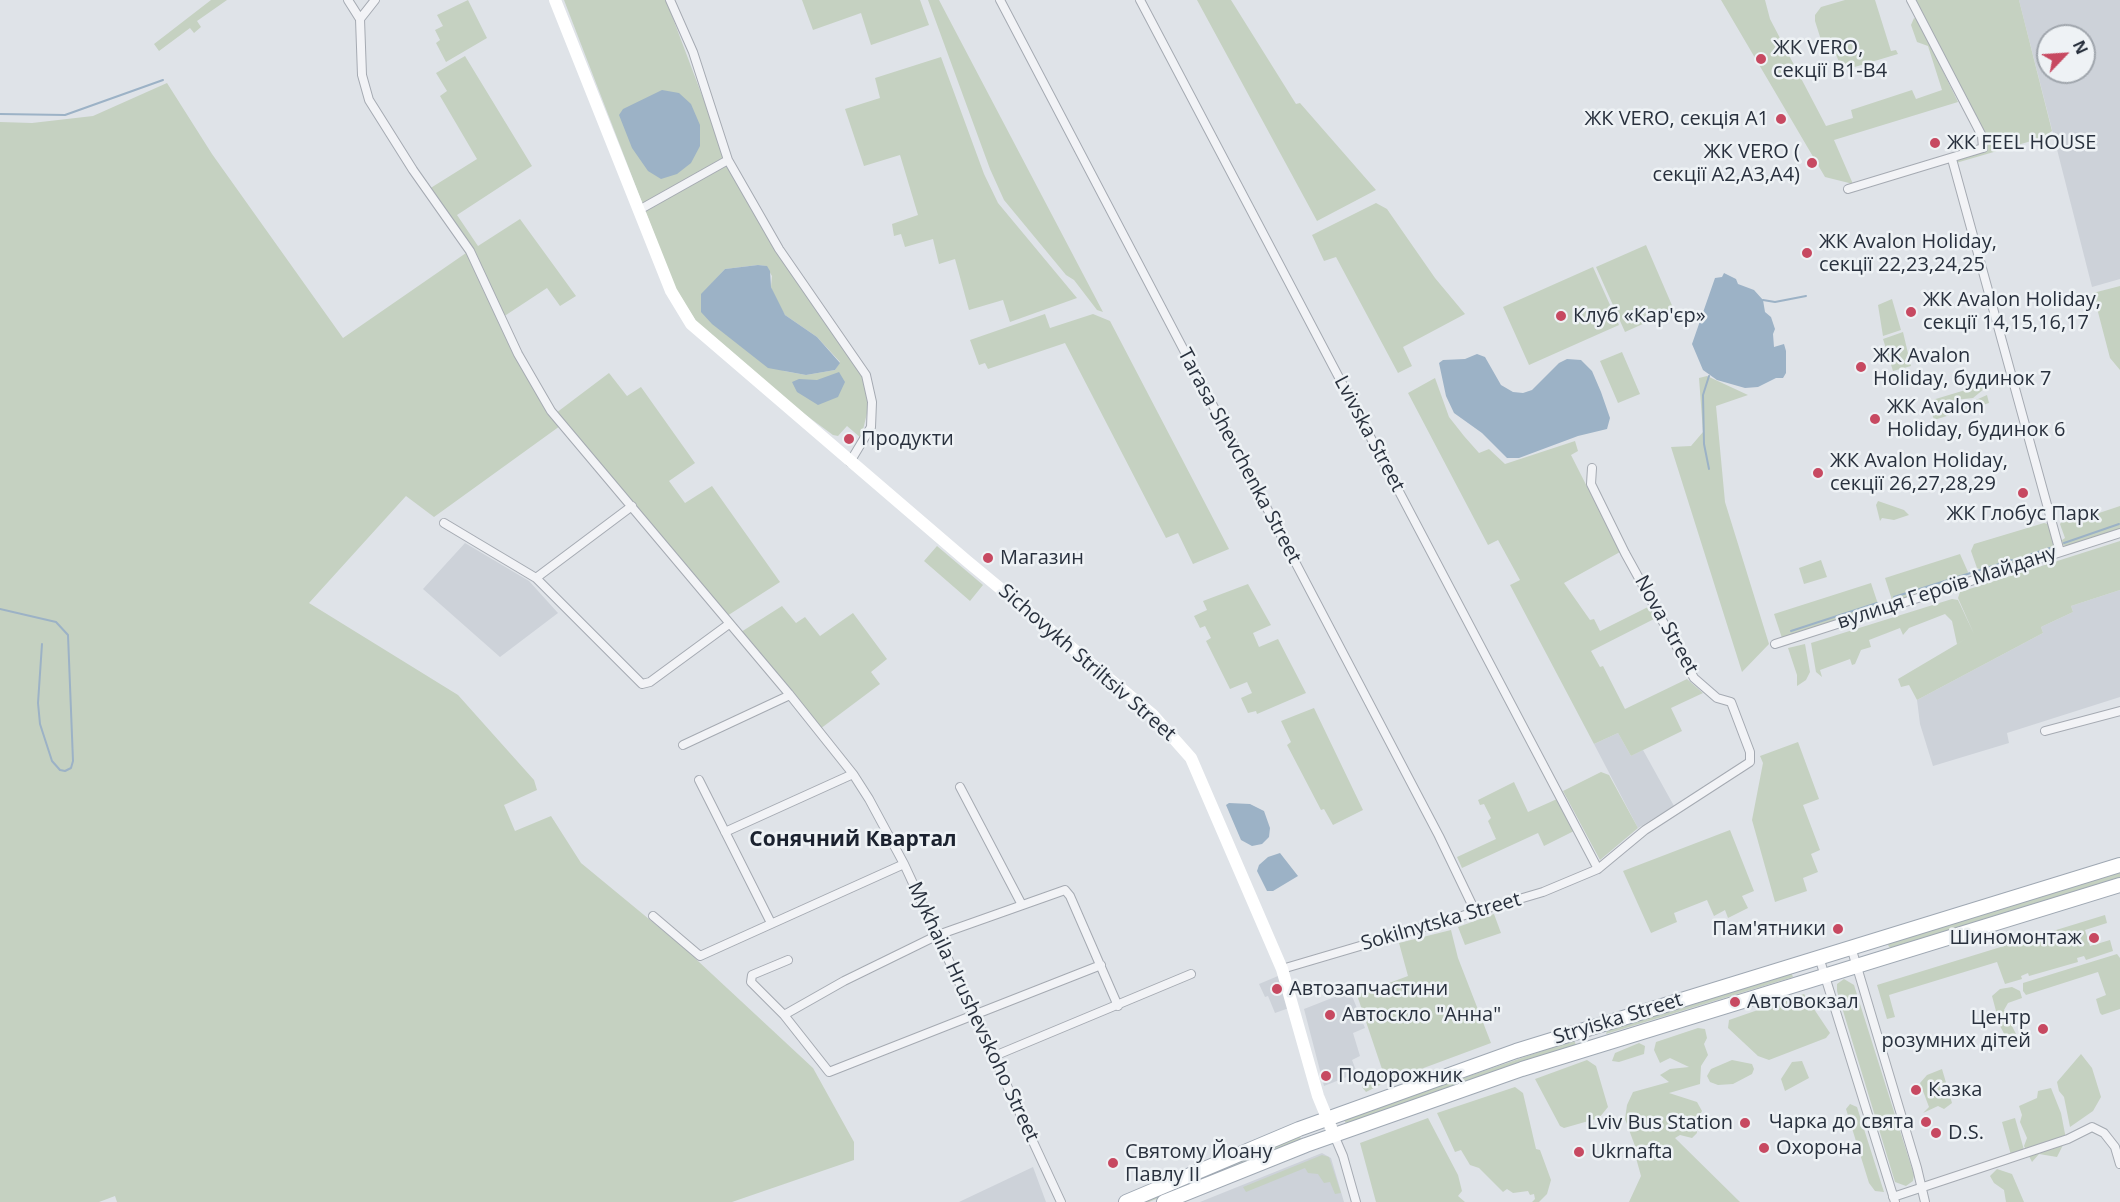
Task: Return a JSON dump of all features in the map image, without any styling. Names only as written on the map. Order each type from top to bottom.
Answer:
[{"type":"main road","name":"Stryiska Street","points":[[1126,1202],[1327,1118],[1505,1054],[2120,865]]},
{"type":"main road","name":"Stryiska Street","points":[[1164,1202],[1334,1135],[1597,1045],[2120,885]]},
{"type":"main road","points":[[1885,937],[1884,946],[1890,955]]},
{"type":"main road","points":[[1798,963],[1804,970],[1805,981]]},
{"type":"main road","points":[[1591,1028],[1597,1045]]},
{"type":"street","points":[[348,0],[360,20],[375,0]]},
{"type":"street","name":"Sichovykh Striltsiv Street","points":[[555,0],[671,291],[691,324],[850,462],[1124,690],[1177,739],[1202,778],[1282,969],[1334,1135]]},
{"type":"street","points":[[670,0],[693,52],[728,160],[784,257],[855,354],[867,375],[872,402],[871,427],[850,462]]},
{"type":"street","name":"Tarasa Shevchenka Street","points":[[1000,0],[1439,836],[1476,913]]},
{"type":"street","name":"Lvivska Street","points":[[1140,0],[1598,869]]},
{"type":"street","points":[[1848,189],[1979,151],[1984,144],[1982,136],[1911,0]]},
{"type":"street","name":"Mykhaila Hrushevskoho Street","points":[[360,20],[362,75],[369,100],[413,170],[470,251],[518,354],[551,411],[790,695],[853,774],[904,864],[1061,1202]]},
{"type":"street","points":[[1952,159],[2060,552]]},
{"type":"street","points":[[639,210],[728,160]]},
{"type":"street","name":"Nova Street","points":[[1592,468],[1591,484],[1625,553],[1694,678],[1717,698],[1731,702],[1751,755],[1745,767],[1645,830],[1598,869]]},
{"type":"street","points":[[536,578],[632,506]]},
{"type":"street","points":[[444,523],[536,578],[642,684],[650,682],[729,624]]},
{"type":"street","name":"вулиця Героїв Майдану","points":[[1775,644],[2120,533]]},
{"type":"street","points":[[683,745],[790,695]]},
{"type":"street","points":[[2045,730],[2120,711]]},
{"type":"street","points":[[725,832],[853,774]]},
{"type":"street","points":[[699,780],[771,923]]},
{"type":"street","points":[[960,787],[1022,905]]},
{"type":"street","points":[[652,916],[700,956],[904,864]]},
{"type":"street","name":"Sokilnytska Street","points":[[1282,969],[1543,892],[1598,869]]},
{"type":"street","points":[[784,1015],[844,981],[938,935],[1065,890],[1071,896],[1118,1006]]},
{"type":"street","points":[[1851,947],[1923,1189],[1924,1202]]},
{"type":"street","points":[[1819,957],[1894,1200],[1973,1169],[2068,1139],[2092,1127],[2104,1133],[2115,1147],[2120,1164]]},
{"type":"street","points":[[788,960],[752,975],[750,979],[784,1015],[829,1072],[1101,965]]},
{"type":"street","points":[[992,1057],[1191,974]]},
{"type":"street","points":[[1334,1135],[1343,1156],[1356,1202]]},
{"type":"shaded area","points":[[2019,0],[2120,0],[2120,279],[2092,287],[2040,84],[2096,84],[2096,24],[2036,24],[2036,67]]},
{"type":"shaded area","points":[[465,543],[529,581],[558,613],[500,657],[423,589]]},
{"type":"shaded area","points":[[2120,590],[2120,697],[2007,733],[2009,743],[1933,766],[1920,724],[1917,700],[2043,633],[2041,627],[2073,612],[2071,606]]},
{"type":"shaded area","points":[[1618,733],[1631,756],[1643,750],[1674,806],[1638,828],[1594,744]]},
{"type":"shaded area","points":[[1278,976],[1289,1008],[1275,1013],[1268,996],[1265,997],[1259,984]]},
{"type":"shaded area","points":[[1350,991],[1365,1028],[1353,1033],[1360,1056],[1352,1060],[1357,1073],[1324,1086],[1304,1009]]},
{"type":"shaded area","points":[[1322,1153],[1331,1158],[1344,1202],[1200,1202]]},
{"type":"shaded area","points":[[1033,1167],[1046,1202],[959,1202]]},
{"type":"green space","points":[[211,0],[227,0],[197,21],[201,27],[194,33],[190,28],[159,51],[154,44]]},
{"type":"green space","points":[[468,0],[487,38],[446,62],[436,43],[440,40],[435,30],[443,26],[437,15]]},
{"type":"green space","points":[[564,0],[666,0],[729,167],[776,251],[856,364],[865,384],[868,409],[861,438],[847,426],[838,436],[833,435],[799,410],[696,321],[675,288]],"holes":[[[766,266],[772,276],[771,287],[775,299],[785,315],[817,337],[840,362],[835,370],[806,375],[784,371],[702,294],[725,269]]]},
{"type":"green space","points":[[802,0],[920,0],[929,25],[871,45],[861,13],[813,30]]},
{"type":"green space","points":[[928,0],[939,0],[1103,312],[1097,310],[1074,280],[1066,275],[1004,200],[990,169]]},
{"type":"green space","points":[[1197,0],[1231,0],[1296,104],[1300,103],[1376,190],[1317,221]]},
{"type":"green space","points":[[1721,0],[1765,0],[1770,19],[1826,126],[1853,118],[1851,110],[1912,90],[1916,99],[1942,90],[1928,46],[1917,42],[1911,25],[1914,18],[1918,20],[1958,102],[1834,140],[1853,184],[1825,177]]},
{"type":"green space","points":[[1845,0],[1875,0],[1891,51],[1896,50],[1898,54],[1848,69],[1841,67],[1833,47],[1821,40],[1815,15],[1821,7]]},
{"type":"green space","points":[[1916,0],[2019,0],[2036,67],[2036,84],[2040,84],[2052,131],[2045,137],[1956,163],[1955,160],[1986,149],[1989,141]]},
{"type":"green space","points":[[465,56],[532,166],[457,215],[478,246],[520,219],[576,296],[560,306],[547,288],[503,317],[478,261],[429,189],[477,159],[440,96],[447,91],[436,73]]},
{"type":"green space","points":[[941,57],[984,174],[998,203],[1077,298],[1010,322],[1003,300],[969,310],[955,259],[939,264],[933,239],[905,247],[901,234],[894,236],[892,224],[918,215],[900,155],[864,166],[845,109],[880,98],[875,78]]},
{"type":"green space","points":[[167,83],[212,154],[343,338],[466,253],[509,345],[544,408],[560,426],[434,517],[406,496],[309,603],[458,695],[534,780],[537,790],[504,805],[515,831],[551,816],[581,863],[684,948],[813,1068],[854,1142],[854,1160],[732,1202],[117,1202],[115,1196],[99,1202],[0,1202],[0,122],[32,123],[93,116]]},
{"type":"green space","points":[[1376,203],[1387,209],[1435,278],[1465,314],[1403,347],[1412,366],[1398,373],[1336,257],[1324,261],[1312,235]]},
{"type":"green space","points":[[1646,245],[1674,310],[1625,332],[1596,267]]},
{"type":"green space","name":"Клуб «Кар'єр»","points":[[1593,267],[1619,325],[1529,365],[1503,307]]},
{"type":"green space","points":[[2120,286],[2120,370],[2110,358],[2093,293]]},
{"type":"green space","points":[[1892,299],[1901,330],[1883,336],[1878,305]]},
{"type":"green space","points":[[1045,314],[1050,328],[1093,314],[1110,321],[1229,549],[1193,564],[1178,533],[1166,538],[1065,343],[988,369],[985,363],[979,365],[970,340]]},
{"type":"green space","points":[[1903,332],[1911,366],[1893,371],[1883,339]]},
{"type":"green space","points":[[1622,352],[1640,394],[1618,403],[1600,361]]},
{"type":"green space","points":[[609,373],[627,396],[641,387],[695,463],[669,481],[685,503],[712,486],[780,582],[727,616],[556,413]]},
{"type":"green space","points":[[1707,376],[1748,395],[1716,406],[1725,502],[1769,644],[1742,672],[1671,447],[1691,446],[1703,432],[1699,378]]},
{"type":"green space","points":[[1435,378],[1449,417],[1479,453],[1489,449],[1505,464],[1575,441],[1578,451],[1571,455],[1620,552],[1564,583],[1590,620],[1594,619],[1600,631],[1650,606],[1656,618],[1591,651],[1600,667],[1603,666],[1625,709],[1687,679],[1703,693],[1671,708],[1682,731],[1631,756],[1618,733],[1594,744],[1510,585],[1520,580],[1498,540],[1488,545],[1408,393]]},
{"type":"green space","points":[[1982,385],[1984,389],[1973,398],[1954,400],[1938,410],[1931,409],[1929,401]]},
{"type":"green space","points":[[1987,395],[1989,403],[1934,420],[1932,413],[1939,413],[1954,403],[1969,403]]},
{"type":"green space","points":[[1878,501],[1904,510],[1909,515],[1894,520],[1882,518],[1880,521],[1876,505]]},
{"type":"green space","points":[[2120,506],[2120,530],[2069,547],[2063,545],[2062,540],[2065,538],[2060,524],[2065,518],[2069,523]]},
{"type":"green space","points":[[2044,523],[2048,524],[2054,545],[2051,551],[1988,573],[1977,568],[1971,551],[1974,544]]},
{"type":"green space","points":[[2120,541],[2120,590],[2071,606],[2073,612],[2041,627],[2043,633],[1917,700],[1909,685],[1901,687],[1898,679],[1969,637],[1957,644],[1952,621],[1945,614],[1909,628],[1903,635],[1900,628],[1869,640],[1871,647],[1861,650],[1855,664],[1852,665],[1850,659],[1820,670],[1822,677],[1816,672],[1811,643],[1952,599],[1958,600],[1974,634],[1958,598],[1960,592]]},
{"type":"green space","points":[[937,546],[983,585],[970,601],[924,561]]},
{"type":"green space","points":[[1960,554],[1968,572],[1964,580],[1894,602],[1892,600],[1885,578]]},
{"type":"green space","points":[[1821,560],[1827,577],[1804,584],[1799,568]]},
{"type":"green space","points":[[1871,583],[1879,607],[1782,638],[1774,614]]},
{"type":"green space","points":[[1248,584],[1271,625],[1253,633],[1259,647],[1278,639],[1306,693],[1257,714],[1256,711],[1248,713],[1241,698],[1252,693],[1247,682],[1230,689],[1206,641],[1211,638],[1205,626],[1200,628],[1194,616],[1207,610],[1203,601]]},
{"type":"green space","points":[[782,606],[796,623],[805,617],[820,636],[853,613],[887,659],[871,672],[880,684],[820,729],[741,632]]},
{"type":"green space","points":[[1805,644],[1810,672],[1806,680],[1797,686],[1797,675],[1788,648]]},
{"type":"green space","points":[[1314,708],[1363,810],[1333,825],[1324,809],[1321,810],[1287,745],[1291,742],[1281,721]]},
{"type":"green space","points":[[1798,742],[1819,799],[1803,805],[1820,850],[1811,854],[1818,872],[1803,878],[1807,891],[1775,902],[1752,820],[1763,763],[1760,756]]},
{"type":"green space","points":[[1601,772],[1609,775],[1638,828],[1600,860],[1563,791]]},
{"type":"green space","points":[[1514,782],[1528,812],[1557,799],[1574,831],[1544,846],[1538,833],[1462,868],[1457,857],[1496,839],[1488,821],[1491,818],[1484,804],[1480,805],[1478,800]]},
{"type":"green space","points":[[1730,830],[1754,891],[1742,896],[1748,908],[1728,918],[1725,910],[1714,916],[1707,900],[1674,913],[1677,922],[1651,933],[1623,871]]},
{"type":"green space","points":[[2120,872],[2120,878],[1890,948],[1888,945],[1889,943]]},
{"type":"green space","points":[[1494,914],[1501,933],[1465,945],[1458,927]]},
{"type":"green space","points":[[2105,915],[2107,923],[2085,930],[2090,946],[2110,940],[2113,951],[2086,960],[2084,956],[2077,958],[2078,962],[2029,976],[2028,973],[2021,976],[2022,979],[2005,984],[1997,962],[1889,995],[1895,1017],[1887,1019],[1877,985]]},
{"type":"green space","points":[[1451,930],[1458,958],[1491,1043],[1386,1082],[1366,1092],[1362,1087],[1363,1078],[1376,1074],[1384,1075],[1357,995],[1408,976],[1399,943]]},
{"type":"green space","points":[[2117,954],[2120,958],[2120,1009],[2102,1015],[2100,1013],[2096,999],[2106,995],[2098,972],[2026,995],[2023,991],[2023,983]]},
{"type":"green space","points":[[1791,972],[1793,977],[1606,1034],[1607,1031]]},
{"type":"green space","points":[[1844,979],[1854,985],[1914,1175],[1913,1181],[1906,1186],[1895,1182],[1837,991],[1837,984]]},
{"type":"green space","points":[[2012,987],[2020,991],[2022,998],[2008,1003],[2004,1010],[2018,1038],[2017,1044],[2010,1045],[2000,1026],[1992,996],[2000,989]]},
{"type":"green space","points":[[1804,994],[1830,1033],[1826,1038],[1769,1060],[1758,1056],[1728,1028],[1729,1020]]},
{"type":"green space","points":[[1698,1028],[1705,1029],[1707,1038],[1704,1044],[1708,1055],[1701,1066],[1700,1084],[1669,1093],[1697,1102],[1702,1111],[1696,1123],[1697,1133],[1692,1138],[1680,1135],[1675,1138],[1740,1202],[1629,1202],[1641,1176],[1633,1147],[1635,1146],[1625,1119],[1627,1105],[1633,1092],[1669,1082],[1660,1075],[1670,1069],[1689,1067],[1670,1058],[1660,1063],[1654,1050],[1656,1042]]},
{"type":"green space","points":[[1574,1040],[1576,1045],[1346,1124],[1344,1119]]},
{"type":"green space","points":[[1639,1043],[1645,1046],[1644,1054],[1619,1062],[1612,1061],[1615,1053]]},
{"type":"green space","points":[[2081,1054],[2092,1068],[2101,1097],[2093,1111],[2070,1127],[2064,1097],[2059,1091],[2057,1082]]},
{"type":"green space","points":[[1587,1060],[1596,1066],[1608,1107],[1599,1118],[1564,1128],[1560,1126],[1535,1079]]},
{"type":"green space","points":[[1732,1060],[1752,1064],[1754,1069],[1752,1074],[1733,1084],[1718,1085],[1710,1082],[1707,1076],[1711,1069]]},
{"type":"green space","points":[[1802,1061],[1809,1078],[1785,1091],[1781,1079],[1792,1062]]},
{"type":"green space","points":[[1942,1069],[1952,1103],[1944,1109],[1938,1106],[1923,1113],[1929,1107],[1920,1083],[1927,1075]]},
{"type":"green space","points":[[1515,1087],[1523,1093],[1536,1149],[1540,1150],[1551,1180],[1547,1194],[1539,1202],[1532,1202],[1535,1199],[1534,1194],[1530,1195],[1528,1191],[1513,1193],[1507,1189],[1503,1192],[1479,1168],[1470,1165],[1461,1150],[1455,1152],[1437,1113]]},
{"type":"green space","points":[[2051,1088],[2061,1113],[2066,1139],[2057,1157],[2039,1154],[2032,1162],[2024,1146],[2027,1138],[2020,1122],[2022,1115],[2019,1106],[2037,1098],[2038,1091]]},
{"type":"green space","points":[[1850,1104],[1857,1107],[1884,1192],[1875,1191],[1869,1183],[1846,1109]]},
{"type":"green space","points":[[1428,1118],[1458,1175],[1462,1191],[1458,1196],[1465,1202],[1376,1202],[1360,1143]]},
{"type":"green space","points":[[2015,1118],[2024,1150],[2011,1155],[2002,1122]]},
{"type":"green space","points":[[1299,1134],[1301,1139],[1149,1202],[1136,1202]]},
{"type":"green space","points":[[1322,1155],[1329,1157],[1341,1193],[1335,1194],[1330,1182],[1324,1183],[1318,1174],[1308,1173],[1305,1168],[1246,1192],[1243,1187]]},
{"type":"green space","points":[[1997,1169],[2012,1174],[2024,1202],[2006,1202],[2004,1190],[1994,1183],[1990,1176]]},
{"type":"water","points":[[662,90],[679,93],[691,104],[700,125],[700,146],[691,163],[677,174],[661,179],[648,171],[632,148],[619,115],[623,109]]},
{"type":"water","points":[[767,266],[770,271],[771,287],[785,315],[817,337],[840,363],[835,370],[806,375],[768,368],[712,324],[701,312],[701,294],[725,269]]},
{"type":"water","points":[[1724,273],[1736,279],[1738,284],[1754,290],[1763,300],[1765,312],[1771,317],[1775,329],[1774,347],[1784,344],[1786,351],[1786,373],[1783,378],[1776,378],[1758,387],[1745,388],[1717,380],[1703,370],[1692,344],[1715,278],[1722,277]]},
{"type":"water","points":[[1477,354],[1485,357],[1501,385],[1513,392],[1523,393],[1532,390],[1559,363],[1567,359],[1581,360],[1592,371],[1601,392],[1610,418],[1607,429],[1578,436],[1519,458],[1507,458],[1482,433],[1454,413],[1446,396],[1439,363],[1443,360],[1465,359]]},
{"type":"water","points":[[839,372],[845,382],[838,397],[818,405],[797,392],[792,382],[799,379],[817,380]]},
{"type":"water","points":[[1229,803],[1250,804],[1264,811],[1270,828],[1269,837],[1262,844],[1252,846],[1241,840],[1226,805]]},
{"type":"water","points":[[1280,853],[1298,876],[1273,891],[1267,891],[1257,871],[1259,865],[1268,857]]},
{"type":"waterway","points":[[0,114],[65,115],[163,80]]},
{"type":"waterway","points":[[1763,300],[1775,302],[1806,296]]},
{"type":"waterway","points":[[1709,376],[1703,395],[1704,444],[1709,469]]},
{"type":"waterway","points":[[2064,543],[2119,524]]},
{"type":"waterway","points":[[2029,555],[2050,548]]},
{"type":"waterway","points":[[1894,597],[2012,560]]},
{"type":"waterway","points":[[1791,631],[1877,603]]},
{"type":"waterway","points":[[0,609],[56,622],[68,635],[73,761],[71,768],[65,771],[60,770],[52,761],[40,724],[38,703],[42,644]]},
{"type":"place","name":"ЖК VERO, секції В1-В4","points":[[1761,59]]},
{"type":"place","name":"ЖК VERO, секція А1","points":[[1781,119]]},
{"type":"place","name":"ЖК FEEL HOUSE","points":[[1935,143]]},
{"type":"place","name":"ЖК VERO ( секції А2,А3,А4)","points":[[1812,163]]},
{"type":"place","name":"ЖК Avalon Holiday, секції 22,23,24,25","points":[[1807,253]]},
{"type":"place","name":"ЖК Avalon Holiday, секції 14,15,16,17","points":[[1911,312]]},
{"type":"place","name":"Клуб «Кар'єр»","points":[[1561,316]]},
{"type":"place","name":"ЖК Avalon Holiday, будинок 7","points":[[1861,367]]},
{"type":"place","name":"ЖК Avalon Holiday, будинок 6","points":[[1875,419]]},
{"type":"place","name":"Продукти","points":[[849,439]]},
{"type":"place","name":"ЖК Avalon Holiday, секції 26,27,28,29","points":[[1818,473]]},
{"type":"place","name":"ЖК Глобус Парк","points":[[2023,493]]},
{"type":"place","name":"Магазин","points":[[988,558]]},
{"type":"place","name":"Пам'ятники","points":[[1838,929]]},
{"type":"place","name":"Шиномонтаж","points":[[2094,938]]},
{"type":"place","name":"Автозапчастини","points":[[1277,989]]},
{"type":"place","name":"Автовокзал","points":[[1735,1002]]},
{"type":"place","name":"Автоскло \"Анна\"","points":[[1330,1015]]},
{"type":"place","name":"Центр розумних дітей","points":[[2043,1029]]},
{"type":"place","name":"Подорожник","points":[[1326,1076]]},
{"type":"place","name":"Казка","points":[[1916,1090]]},
{"type":"place","name":"Чарка до свята","points":[[1926,1122]]},
{"type":"place","name":"Lviv Bus Station","points":[[1745,1123]]},
{"type":"place","name":"D.S.","points":[[1936,1133]]},
{"type":"place","name":"Охорона","points":[[1764,1148]]},
{"type":"place","name":"Ukrnafta","points":[[1579,1152]]},
{"type":"place","name":"Святому Йоану Павлу ІІ","points":[[1113,1163]]},
{"type":"district","name":"Сонячний Квартал","points":[[853,840]]}]
